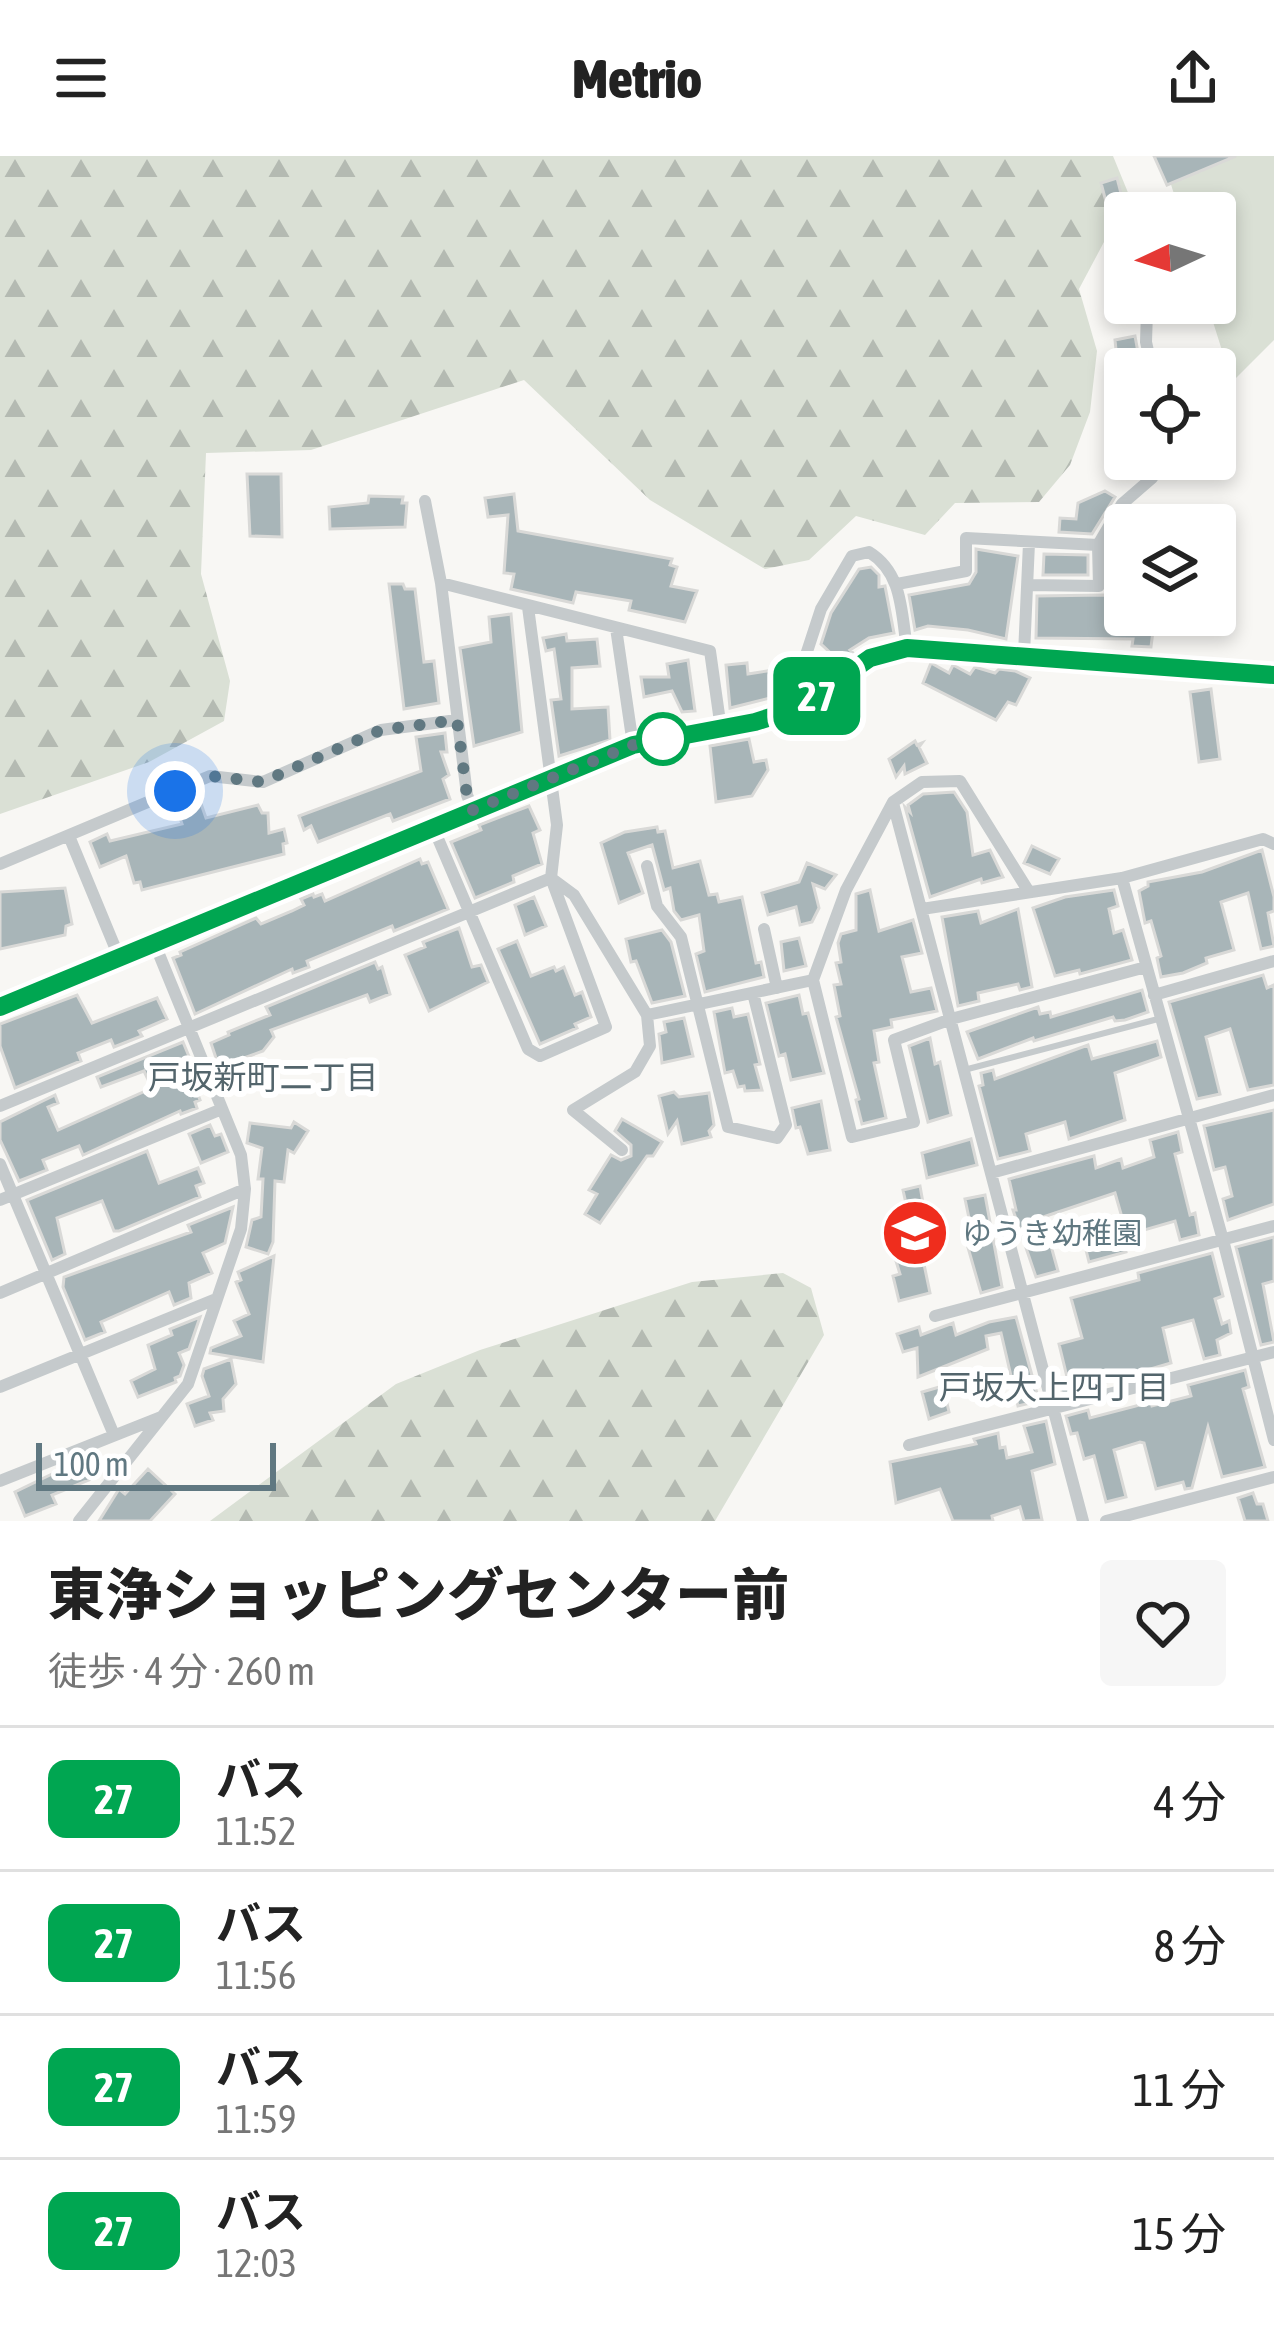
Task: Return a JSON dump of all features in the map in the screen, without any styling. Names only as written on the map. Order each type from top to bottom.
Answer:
[{"type":"street","points":[[1028,584],[1099,586],[1097,545],[1122,504],[1150,480]]},
{"type":"street","points":[[425,501],[441,583],[467,796],[473,810]]},
{"type":"street","points":[[897,584],[966,572],[966,538],[1097,545]]},
{"type":"street","points":[[1024,654],[1029,543]]},
{"type":"street","points":[[815,698],[802,667],[821,609],[852,556],[869,552],[885,562],[897,584],[907,648]]},
{"type":"street","points":[[441,583],[710,651],[721,729]]},
{"type":"street","points":[[434,827],[527,1049],[540,1056],[606,1027],[550,878],[557,825],[528,608]]},
{"type":"street","points":[[616,628],[633,745]]},
{"type":"street","points":[[0,1007],[633,745],[799,708],[870,658],[907,648],[1274,676]]},
{"type":"street","points":[[0,864],[210,776],[262,782],[381,730],[457,720]]},
{"type":"street","points":[[1029,892],[960,782],[922,782],[893,802],[846,890],[813,980],[852,1137],[914,1122],[894,1040],[951,1019],[1146,967]]},
{"type":"street","points":[[893,802],[1083,1521]]},
{"type":"street","points":[[69,836],[119,957]]},
{"type":"street","points":[[922,909],[1122,878],[1263,839],[1274,844]]},
{"type":"street","points":[[647,866],[657,906],[681,937],[728,1127],[777,1138],[787,1125],[753,993]]},
{"type":"street","points":[[0,1106],[550,878]]},
{"type":"street","points":[[550,878],[574,896],[647,1016],[650,1046],[635,1072],[573,1110],[622,1150]]},
{"type":"street","points":[[1122,878],[1274,1440]]},
{"type":"street","points":[[764,929],[777,988]]},
{"type":"street","points":[[79,1521],[188,1384],[241,1229],[245,1189],[241,1155],[154,943]]},
{"type":"street","points":[[1154,995],[1274,962]]},
{"type":"street","points":[[647,1016],[813,980]]},
{"type":"street","points":[[991,1173],[1274,1095]]},
{"type":"street","points":[[6,1197],[222,1109]]},
{"type":"street","points":[[0,1164],[6,1197],[46,1275],[114,1435]]},
{"type":"street","points":[[0,1293],[245,1189]]},
{"type":"street","points":[[935,1316],[1274,1226]]},
{"type":"street","points":[[0,1387],[216,1298]]},
{"type":"street","points":[[909,1445],[1274,1352]]},
{"type":"street","points":[[0,1481],[165,1415]]},
{"type":"street","points":[[1106,1521],[1274,1478]]},
{"type":"lane","points":[[964,1070],[1161,1018]]},
{"type":"green space","points":[[0,156],[1113,156],[1128,192],[1104,192],[1104,242],[1079,289],[1097,351],[1090,412],[1070,465],[1039,502],[955,503],[925,535],[856,516],[809,560],[765,569],[650,500],[524,380],[311,450],[206,453],[201,574],[230,681],[224,721],[149,762],[0,814]]},
{"type":"green space","points":[[1162,156],[1274,156],[1274,340],[1236,378],[1236,348],[1221,348],[1214,324],[1236,324],[1236,192],[1173,192]]},
{"type":"green space","points":[[783,1273],[811,1288],[824,1335],[715,1521],[210,1521],[396,1384],[480,1350],[692,1282]]},
{"type":"building","points":[[1154,156],[1236,156],[1167,185]]},
{"type":"building","points":[[1117,178],[1121,192],[1104,194],[1101,183]]},
{"type":"building","points":[[1135,336],[1137,348],[1116,348],[1115,340]]},
{"type":"building","points":[[247,474],[281,474],[282,537],[250,536]]},
{"type":"building","points":[[1105,491],[1115,497],[1104,504],[1104,515],[1092,534],[1059,532],[1060,518],[1076,519],[1078,503]]},
{"type":"building","points":[[514,494],[518,531],[672,559],[670,565],[677,567],[671,586],[697,591],[685,622],[629,610],[631,601],[576,592],[573,603],[511,589],[514,574],[504,573],[508,515],[488,517],[485,498]]},
{"type":"building","points":[[369,496],[403,497],[405,527],[330,529],[329,507],[368,503]]},
{"type":"building","points":[[976,549],[1018,556],[1006,639],[928,626],[915,630],[909,595],[969,584],[976,572]]},
{"type":"building","points":[[1044,554],[1088,555],[1088,575],[1043,575]]},
{"type":"building","points":[[871,567],[879,575],[879,587],[885,586],[894,633],[869,638],[850,650],[853,653],[843,661],[837,659],[821,644],[831,613],[859,569]]},
{"type":"building","points":[[389,584],[415,589],[424,662],[434,661],[439,703],[404,709]]},
{"type":"building","points":[[1104,595],[1104,636],[1152,636],[1151,647],[1132,646],[1133,639],[1036,638],[1037,596]]},
{"type":"building","points":[[511,614],[522,732],[474,746],[460,648],[491,642],[489,617]]},
{"type":"building","points":[[566,634],[567,641],[597,639],[600,666],[572,668],[572,709],[608,707],[610,740],[559,756],[551,700],[561,699],[554,649],[546,651],[543,638]]},
{"type":"building","points":[[688,660],[695,711],[682,712],[672,691],[644,697],[641,677],[669,677],[667,664]]},
{"type":"building","points":[[747,663],[748,674],[780,669],[786,694],[730,708],[726,665]]},
{"type":"building","points":[[931,663],[949,673],[953,665],[970,674],[975,667],[995,673],[1015,671],[1030,678],[1016,705],[1008,702],[996,720],[923,683]]},
{"type":"building","points":[[1211,689],[1220,759],[1199,762],[1190,692]]},
{"type":"building","points":[[445,733],[447,752],[441,752],[449,775],[443,779],[450,799],[393,821],[390,814],[318,842],[311,826],[304,830],[299,816],[421,771],[416,737]]},
{"type":"building","points":[[749,739],[754,762],[766,760],[768,770],[752,796],[716,802],[710,746]]},
{"type":"building","points":[[915,741],[922,743],[919,747],[927,763],[905,774],[904,766],[896,777],[889,759]]},
{"type":"building","points":[[954,792],[967,812],[973,855],[990,850],[1003,877],[982,883],[981,879],[930,897],[905,807],[910,812],[908,805],[923,794]]},
{"type":"building","points":[[198,795],[206,818],[258,805],[262,813],[268,813],[269,833],[284,829],[284,854],[142,890],[140,882],[134,883],[126,856],[100,867],[90,842],[107,834],[110,841],[182,824],[175,803]]},
{"type":"building","points":[[529,806],[540,830],[533,833],[542,864],[475,898],[451,842],[481,830],[479,825]]},
{"type":"building","points":[[657,827],[658,832],[665,831],[673,868],[700,861],[709,895],[717,894],[719,902],[742,897],[756,963],[761,962],[764,977],[705,992],[696,954],[704,951],[699,915],[681,920],[674,911],[652,845],[628,853],[643,893],[619,903],[601,843],[625,832]]},
{"type":"building","points":[[1032,846],[1059,859],[1050,874],[1024,863]]},
{"type":"building","points":[[1262,850],[1274,897],[1274,911],[1268,913],[1274,946],[1261,949],[1248,893],[1221,902],[1234,950],[1206,958],[1207,963],[1183,973],[1161,977],[1157,958],[1161,956],[1151,921],[1145,923],[1139,891],[1148,882],[1202,872]]},
{"type":"building","points":[[420,859],[422,864],[428,862],[448,909],[307,961],[309,967],[293,973],[292,969],[195,1014],[173,958],[180,952],[256,918],[261,924],[292,911],[304,905],[301,899],[313,894],[322,894],[325,901]]},
{"type":"building","points":[[807,863],[836,875],[825,889],[813,884],[819,908],[812,922],[800,925],[796,907],[768,915],[762,893],[799,882]]},
{"type":"building","points":[[65,888],[72,924],[66,926],[65,935],[0,949],[0,892]]},
{"type":"building","points":[[870,890],[879,931],[913,920],[922,953],[902,957],[911,992],[931,988],[937,1011],[891,1020],[892,1027],[874,1031],[879,1062],[874,1063],[886,1118],[862,1124],[836,1017],[840,1016],[834,985],[841,984],[836,963],[841,962],[841,934],[856,930],[856,894]]},
{"type":"building","points":[[1114,890],[1118,906],[1109,909],[1114,933],[1123,930],[1132,960],[1055,976],[1033,908],[1065,897]]},
{"type":"building","points":[[534,897],[546,926],[525,935],[515,905]]},
{"type":"building","points":[[1018,909],[1032,987],[1020,990],[1018,984],[978,993],[979,1001],[958,1006],[942,917],[978,911],[981,923]]},
{"type":"building","points":[[459,928],[472,967],[481,965],[488,982],[429,1011],[405,955]]},
{"type":"building","points":[[662,930],[671,942],[685,996],[652,1003],[636,961],[631,962],[626,939]]},
{"type":"building","points":[[799,938],[806,966],[784,971],[781,942]]},
{"type":"building","points":[[517,941],[531,976],[564,967],[575,995],[582,992],[591,1017],[540,1044],[498,949]]},
{"type":"building","points":[[375,962],[378,969],[382,967],[390,994],[370,1002],[367,995],[271,1030],[274,1037],[263,1051],[219,1067],[211,1043],[270,1015],[266,1007]]},
{"type":"building","points":[[1263,975],[1267,988],[1274,985],[1274,1085],[1248,1090],[1230,1029],[1206,1037],[1220,1094],[1197,1099],[1169,1002]]},
{"type":"building","points":[[1142,990],[1148,1012],[1033,1038],[978,1059],[967,1032],[1038,1007],[1040,1014],[1050,1012],[1051,1017]]},
{"type":"building","points":[[77,995],[92,1023],[157,998],[167,1019],[114,1047],[111,1040],[78,1053],[81,1061],[15,1088],[0,1046],[0,1024]]},
{"type":"building","points":[[799,995],[824,1073],[791,1080],[785,1054],[779,1056],[766,1003]]},
{"type":"building","points":[[732,1008],[734,1017],[748,1014],[762,1090],[745,1091],[744,1086],[738,1087],[733,1071],[725,1073],[714,1012]]},
{"type":"building","points":[[684,1018],[693,1056],[662,1063],[659,1034],[666,1032],[664,1022]]},
{"type":"building","points":[[930,1038],[951,1115],[928,1122],[909,1046]]},
{"type":"building","points":[[1157,1041],[1161,1057],[1115,1073],[1125,1120],[1069,1139],[1065,1122],[1026,1134],[1030,1151],[998,1159],[979,1086],[983,1085],[981,1073],[993,1070],[995,1079],[1088,1045],[1092,1059]]},
{"type":"building","points":[[183,1042],[195,1071],[190,1074],[200,1100],[195,1102],[197,1108],[180,1111],[83,1155],[79,1146],[43,1160],[47,1170],[19,1181],[0,1140],[0,1122],[55,1095],[58,1103],[48,1107],[58,1130],[152,1088],[144,1071],[101,1087],[97,1077]]},
{"type":"building","points":[[674,1092],[679,1097],[709,1093],[711,1137],[682,1144],[677,1121],[668,1134],[659,1096]]},
{"type":"building","points":[[821,1101],[830,1150],[808,1154],[792,1108]]},
{"type":"building","points":[[1274,1110],[1274,1204],[1228,1220],[1223,1199],[1232,1196],[1225,1167],[1214,1170],[1204,1126]]},
{"type":"building","points":[[622,1119],[662,1142],[600,1223],[585,1214],[597,1194],[589,1190],[611,1155],[621,1160],[631,1156],[631,1145],[615,1131]]},
{"type":"building","points":[[294,1122],[308,1131],[294,1153],[288,1150],[284,1182],[275,1181],[273,1242],[268,1254],[246,1247],[252,1220],[261,1217],[263,1179],[258,1179],[262,1148],[247,1143],[250,1123],[291,1128]]},
{"type":"building","points":[[210,1125],[215,1136],[221,1134],[228,1152],[201,1163],[189,1134]]},
{"type":"building","points":[[1178,1132],[1182,1152],[1175,1154],[1199,1235],[1180,1240],[1175,1221],[1127,1235],[1115,1193],[1043,1217],[1058,1271],[1036,1277],[1013,1210],[1009,1179],[1094,1156],[1096,1168],[1121,1159],[1123,1168],[1154,1157],[1150,1140]]},
{"type":"building","points":[[971,1139],[977,1165],[927,1178],[922,1153]]},
{"type":"building","points":[[147,1151],[159,1183],[198,1168],[204,1183],[196,1186],[200,1197],[119,1231],[114,1231],[102,1201],[57,1218],[65,1254],[52,1260],[27,1200]]},
{"type":"building","points":[[920,1186],[930,1242],[920,1245],[930,1293],[899,1301],[893,1276],[900,1274],[892,1248],[898,1247],[901,1235],[901,1208],[907,1208],[903,1190]]},
{"type":"building","points":[[985,1195],[1002,1287],[981,1293],[967,1244],[974,1242],[965,1199]]},
{"type":"building","points":[[233,1207],[225,1243],[203,1253],[212,1273],[189,1283],[191,1298],[174,1305],[169,1292],[101,1322],[105,1332],[85,1340],[63,1287],[64,1277],[191,1232],[188,1225]]},
{"type":"building","points":[[1121,1229],[1126,1252],[1089,1262],[1083,1238]]},
{"type":"building","points":[[1274,1237],[1274,1281],[1263,1284],[1274,1342],[1261,1345],[1236,1247]]},
{"type":"building","points":[[1212,1253],[1223,1296],[1215,1299],[1222,1324],[1229,1321],[1231,1333],[1217,1340],[1220,1355],[1204,1359],[1193,1320],[1163,1328],[1171,1363],[1062,1395],[1057,1380],[1067,1377],[1059,1344],[1082,1338],[1071,1298]]},
{"type":"building","points":[[274,1256],[263,1362],[210,1353],[211,1348],[241,1336],[234,1321],[249,1314],[236,1282],[241,1280],[238,1272]]},
{"type":"building","points":[[200,1317],[189,1349],[179,1353],[184,1365],[176,1382],[138,1397],[131,1381],[155,1369],[148,1345],[172,1335],[170,1329]]},
{"type":"building","points":[[1016,1317],[1039,1401],[1018,1406],[1001,1333],[986,1336],[988,1349],[918,1377],[917,1348],[903,1352],[897,1334],[919,1327],[921,1335],[953,1323],[956,1335]]},
{"type":"building","points":[[231,1359],[236,1384],[223,1399],[224,1411],[210,1413],[213,1420],[195,1426],[187,1404],[209,1396],[204,1369]]},
{"type":"building","points":[[1245,1370],[1249,1387],[1243,1389],[1265,1467],[1222,1477],[1208,1427],[1192,1488],[1185,1489],[1183,1482],[1156,1489],[1140,1442],[1114,1450],[1126,1497],[1106,1502],[1094,1456],[1084,1459],[1066,1416],[1088,1410],[1090,1418],[1191,1396],[1188,1385]]},
{"type":"building","points":[[943,1386],[949,1412],[929,1419],[922,1392]]},
{"type":"building","points":[[1046,1421],[1055,1464],[1032,1471],[1042,1520],[1024,1521],[1020,1507],[992,1516],[993,1521],[953,1521],[940,1489],[896,1503],[890,1462],[976,1444],[974,1439],[998,1433],[1007,1458],[1032,1452],[1024,1426]]},
{"type":"building","points":[[81,1460],[89,1480],[52,1495],[56,1504],[25,1516],[15,1492]]},
{"type":"building","points":[[148,1469],[175,1494],[150,1521],[99,1521],[119,1489],[125,1494]]},
{"type":"building","points":[[1253,1493],[1257,1504],[1263,1504],[1268,1521],[1245,1521],[1238,1498]]},
{"type":"bus line","name":"27","points":[[0,1007],[633,745],[755,722],[799,708],[870,658],[907,648],[1274,675]]},
{"type":"place","name":"ゆうき幼稚園","points":[[915,1233]]},
{"type":"district","name":"戸坂新町二丁目","points":[[263,1077]]},
{"type":"district","name":"戸坂大上四丁目","points":[[1054,1387]]},
{"type":"route","points":[[175,791],[210,776],[262,782],[381,730],[457,720],[473,810],[633,745],[677,737],[663,739]]}]
